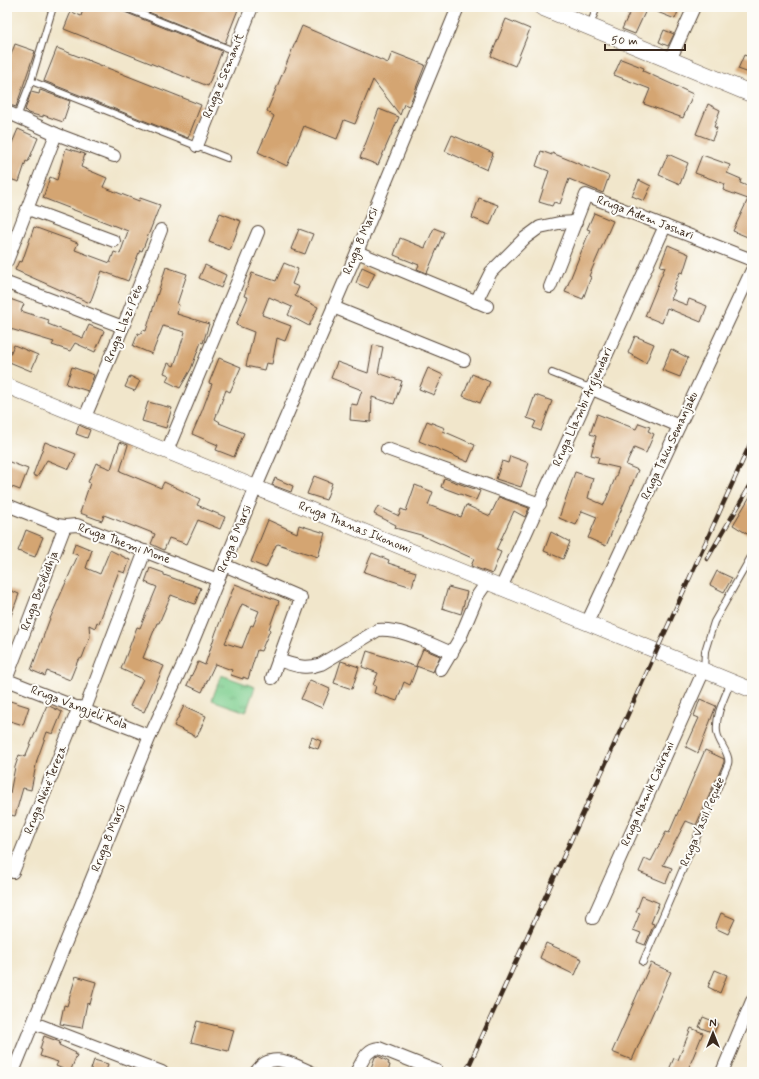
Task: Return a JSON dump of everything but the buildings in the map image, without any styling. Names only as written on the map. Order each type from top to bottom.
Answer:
[{"type":"main road","points":[[542,7],[752,94]]},
{"type":"street","name":"Rruga e Semanit","points":[[196,146],[252,7]]},
{"type":"street","name":"Rruga 8 Marsi","points":[[13,1072],[150,736],[183,665],[256,487],[357,252],[458,7]]},
{"type":"street","points":[[670,60],[694,7]]},
{"type":"street","points":[[12,114],[56,134],[114,156]]},
{"type":"street","points":[[7,261],[56,134]]},
{"type":"street","name":"Rruga Adem Jashari","points":[[550,287],[586,195],[752,260]]},
{"type":"street","points":[[28,209],[114,241]]},
{"type":"street","points":[[357,252],[481,304],[491,272],[525,238],[540,227],[559,223],[576,222]]},
{"type":"street","name":"Rruga Llambi Argjendari","points":[[441,670],[452,653],[478,595],[494,585],[540,504],[590,388],[665,226]]},
{"type":"street","name":"Rruga Llazi Peto","points":[[85,417],[123,327],[161,230]]},
{"type":"street","points":[[167,451],[258,232]]},
{"type":"street","name":"Rruga Taku Semanjaku","points":[[587,623],[752,270]]},
{"type":"street","points":[[7,283],[123,327]]},
{"type":"street","points":[[334,307],[464,360]]},
{"type":"street","name":"Rruga Thanas Ikonomi","points":[[7,386],[704,670]]},
{"type":"street","points":[[590,388],[679,426]]},
{"type":"street","points":[[387,449],[540,504]]},
{"type":"street","name":"Rruga Themi Mone","points":[[7,505],[65,526],[77,525],[218,580]]},
{"type":"street","name":"Rruga Besëlidhja","points":[[7,678],[65,526]]},
{"type":"street","name":"Rruga Nënë Tereza","points":[[13,872],[146,551]]},
{"type":"street","points":[[224,565],[301,598],[272,678]]},
{"type":"street","points":[[278,660],[300,667],[311,668],[321,664],[378,630],[388,629],[452,653]]},
{"type":"street","points":[[704,670],[752,690]]},
{"type":"street","name":"Rruga Namik Cakrani","points":[[593,918],[704,670]]},
{"type":"street","name":"Rruga Vangjeli Kola","points":[[7,678],[150,736]]},
{"type":"street","points":[[722,1072],[752,1000]]},
{"type":"street","points":[[34,1023],[162,1072]]},
{"type":"street","points":[[356,1072],[367,1053],[372,1048],[379,1048],[437,1071]]},
{"type":"street","points":[[256,1072],[267,1060],[276,1060],[312,1072]]},
{"type":"lane","points":[[12,114],[31,81],[53,7]]},
{"type":"lane","points":[[124,7],[234,51]]},
{"type":"lane","points":[[589,27],[597,7]]},
{"type":"lane","points":[[31,81],[227,158]]},
{"type":"lane","points":[[552,373],[590,388]]},
{"type":"lane","points":[[704,670],[705,651],[714,622],[752,555]]},
{"type":"lane","name":"Rruga Vasil Peçuke","points":[[643,962],[728,764],[728,757],[719,741],[716,720],[730,681]]},
{"type":"green space","points":[[221,675],[255,687],[246,712],[212,700]]},
{"type":"railway","points":[[466,1072],[752,440]]},
{"type":"railway","points":[[707,559],[752,483]]}]
